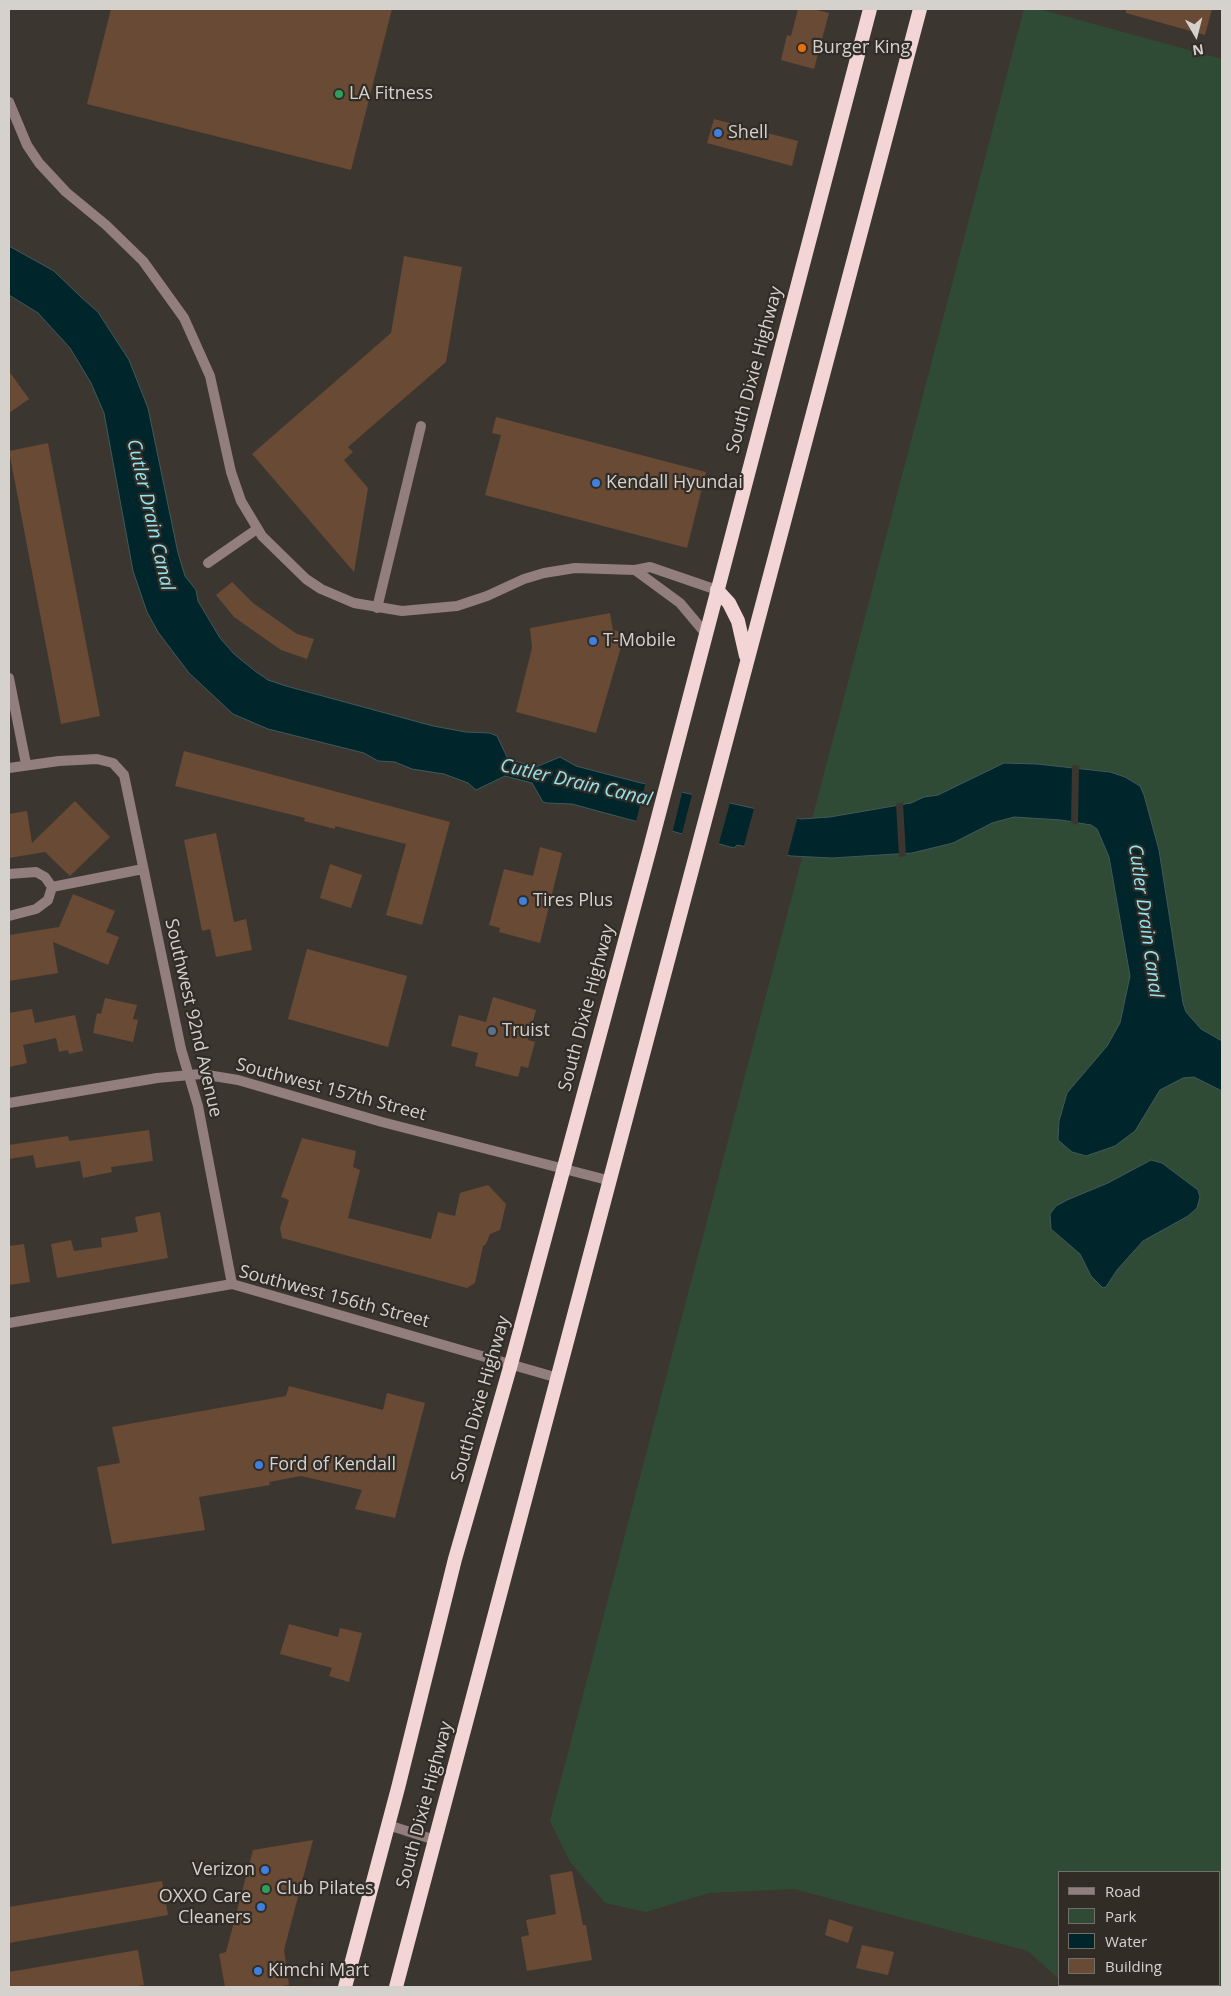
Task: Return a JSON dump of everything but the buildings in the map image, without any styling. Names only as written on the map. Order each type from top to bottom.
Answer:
[{"type":"highway","name":"South Dixie Highway","points":[[345,1987],[388,1825],[454,1559],[511,1364],[650,848],[870,9]]},
{"type":"highway","name":"South Dixie Highway","points":[[396,1987],[611,1182],[920,9]]},
{"type":"highway","points":[[717,590],[729,603],[738,621],[747,662]]},
{"type":"street","points":[[9,102],[27,145],[39,163],[66,192],[106,225],[143,261],[184,318],[210,376],[237,490],[257,529],[271,546],[306,579],[339,597],[377,608],[414,611],[457,606],[487,596],[524,579],[560,569],[611,568],[635,570],[650,567],[661,569],[717,590]]},
{"type":"street","points":[[377,608],[421,426]]},
{"type":"street","points":[[208,563],[257,529]]},
{"type":"street","points":[[635,570],[680,603],[706,634]]},
{"type":"street","points":[[9,678],[26,764],[9,768]]},
{"type":"street","name":"Southwest 92nd Avenue","points":[[26,764],[87,759],[113,763],[120,768],[127,784],[143,869],[188,1074],[198,1106],[232,1284]]},
{"type":"street","points":[[52,887],[143,869]]},
{"type":"street","points":[[9,874],[36,872],[45,877],[52,887]]},
{"type":"street","points":[[9,916],[36,909],[48,900],[52,887]]},
{"type":"street","name":"Southwest 157th Street","points":[[9,1103],[188,1074],[201,1074],[238,1080],[382,1122],[611,1182]]},
{"type":"street","name":"Southwest 156th Street","points":[[9,1323],[232,1284],[558,1378]]},
{"type":"street","points":[[388,1825],[436,1840]]},
{"type":"green space","points":[[1024,9],[1039,9],[1222,59],[1222,1987],[1066,1986],[1221,1986],[1221,1871],[1058,1871],[1058,1978],[1028,1951],[794,1889],[709,1893],[646,1912],[605,1903],[570,1862],[550,1821]]},
{"type":"water","name":"Cutler Drain Canal","points":[[9,246],[54,271],[98,312],[129,360],[148,408],[178,553],[185,576],[196,590],[198,601],[220,638],[234,654],[255,671],[268,680],[286,686],[433,726],[466,732],[490,733],[497,736],[508,759],[536,767],[560,757],[576,766],[637,782],[801,819],[830,817],[911,803],[924,797],[938,795],[1004,763],[1037,764],[1110,772],[1125,777],[1140,786],[1159,850],[1186,1012],[1201,1029],[1222,1041],[1222,1091],[1194,1077],[1183,1078],[1160,1090],[1135,1131],[1115,1146],[1086,1156],[1072,1152],[1058,1140],[1059,1121],[1067,1093],[1107,1046],[1120,1023],[1130,976],[1109,857],[1097,829],[1091,825],[1061,820],[1014,817],[992,823],[953,843],[912,853],[832,858],[791,856],[737,845],[734,848],[572,804],[543,802],[532,783],[505,776],[476,790],[468,783],[444,774],[412,769],[395,762],[378,761],[364,753],[268,729],[233,714],[189,673],[158,632],[147,612],[133,571],[104,413],[91,383],[70,348],[38,313],[9,295]]},
{"type":"water","points":[[1151,1160],[1162,1163],[1198,1190],[1200,1197],[1197,1208],[1188,1216],[1143,1241],[1117,1270],[1106,1287],[1103,1288],[1091,1276],[1080,1254],[1051,1229],[1050,1214],[1056,1206],[1067,1200],[1108,1183]]},
{"type":"pier","points":[[1072,765],[1079,766],[1078,825],[1071,823]]},
{"type":"pier","points":[[646,781],[683,789],[672,834],[635,825]]},
{"type":"pier","points":[[693,791],[731,799],[718,847],[681,837]]},
{"type":"pier","points":[[903,802],[906,856],[899,857],[896,804]]},
{"type":"pier","points":[[755,805],[798,816],[787,858],[743,849]]},
{"type":"place","name":"Burger King","points":[[802,48]]},
{"type":"place","name":"LA Fitness","points":[[339,94]]},
{"type":"place","name":"Shell","points":[[718,133]]},
{"type":"place","name":"Kendall Hyundai","points":[[596,483]]},
{"type":"place","name":"T-Mobile","points":[[593,641]]},
{"type":"place","name":"Tires Plus","points":[[523,901]]},
{"type":"place","name":"Truist","points":[[492,1031]]},
{"type":"place","name":"Ford of Kendall","points":[[259,1465]]},
{"type":"place","name":"Verizon","points":[[265,1870]]},
{"type":"place","name":"Club Pilates","points":[[266,1889]]},
{"type":"place","name":"OXXO Care Cleaners","points":[[261,1907]]},
{"type":"place","name":"Kimchi Mart","points":[[258,1971]]}]
